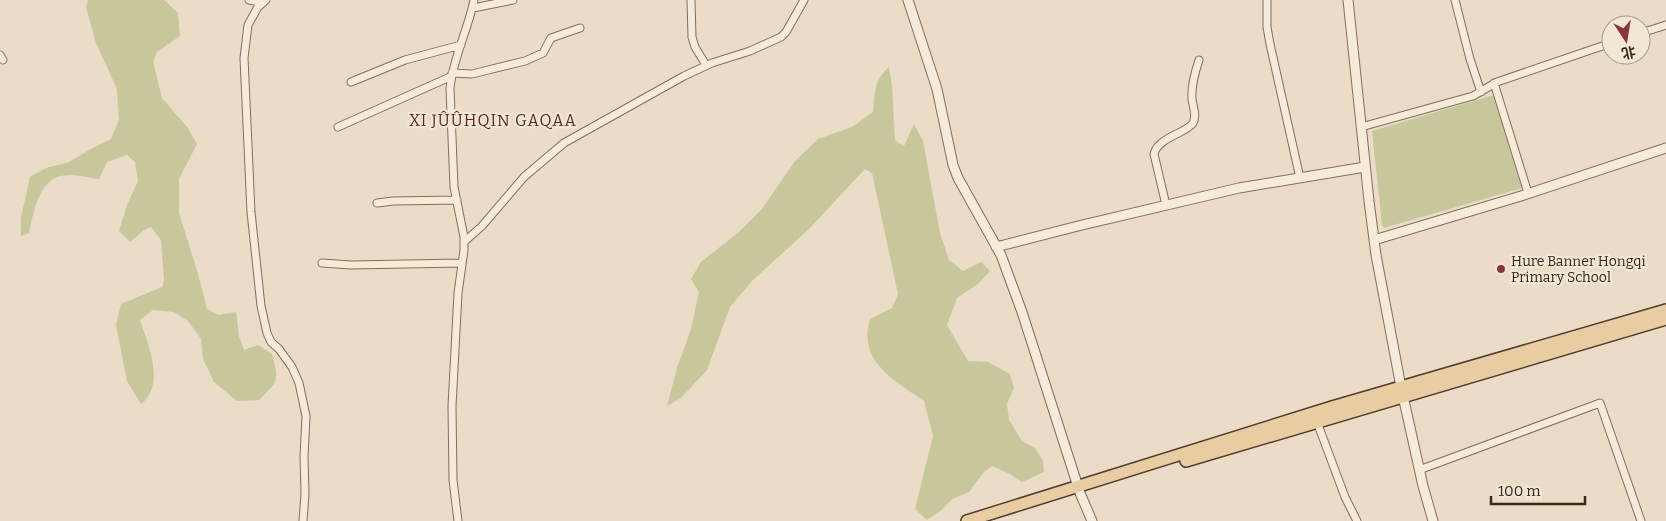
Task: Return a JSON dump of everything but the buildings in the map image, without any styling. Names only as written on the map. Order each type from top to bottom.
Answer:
[{"type":"main road","points":[[990,521],[1079,490],[1666,310]]},
{"type":"main road","points":[[967,521],[1317,422],[1402,392],[1666,318]]},
{"type":"street","points":[[249,0],[265,2]]},
{"type":"street","points":[[458,521],[453,480],[452,406],[458,302],[464,242],[453,166],[450,88],[452,74],[474,4],[513,0]]},
{"type":"street","points":[[691,0],[692,36],[695,47],[706,65]]},
{"type":"street","points":[[464,242],[482,226],[524,177],[564,144],[706,65],[750,51],[781,37],[786,32],[804,0]]},
{"type":"street","points":[[908,0],[937,89],[956,171],[963,189],[1001,255],[1022,312],[1079,490],[1092,521]]},
{"type":"street","points":[[1267,0],[1267,27],[1270,44],[1300,178]]},
{"type":"street","points":[[1348,0],[1374,240],[1402,392],[1419,470],[1433,521]]},
{"type":"street","points":[[1455,0],[1470,59],[1481,92]]},
{"type":"street","points":[[265,2],[258,7],[248,25],[244,58],[251,212],[260,306],[267,333],[271,342],[279,349],[292,367],[299,383],[306,416],[303,521]]},
{"type":"street","points":[[1651,30],[1666,25]]},
{"type":"street","points":[[338,127],[452,74],[479,73],[526,62],[543,53],[551,38],[580,28]]},
{"type":"street","points":[[351,82],[405,60],[461,45]]},
{"type":"street","points":[[1361,127],[1481,92],[1494,83],[1601,47]]},
{"type":"street","points":[[1166,205],[1154,154],[1156,148],[1175,133],[1192,125],[1195,119],[1192,98],[1195,72],[1199,60]]},
{"type":"street","points":[[1494,83],[1528,193]]},
{"type":"street","points":[[1374,240],[1666,148]]},
{"type":"street","points":[[996,247],[1239,188],[1365,167]]},
{"type":"street","points":[[377,203],[457,200]]},
{"type":"street","points":[[322,262],[351,265],[462,263]]},
{"type":"street","points":[[1419,470],[1600,403],[1641,521]]},
{"type":"street","points":[[1317,422],[1345,497],[1357,521]]},
{"type":"green space","points":[[88,0],[164,0],[178,13],[180,36],[157,52],[153,62],[162,98],[187,127],[197,144],[179,179],[179,213],[207,309],[218,315],[236,312],[239,336],[244,350],[258,345],[272,354],[276,370],[276,380],[259,400],[237,401],[214,382],[203,359],[201,339],[188,321],[174,312],[153,310],[140,320],[150,352],[154,375],[153,386],[141,404],[127,381],[116,325],[121,304],[162,287],[164,280],[161,240],[151,227],[144,230],[130,242],[119,231],[127,205],[138,181],[135,162],[127,155],[107,162],[99,179],[71,175],[60,176],[52,180],[40,194],[29,233],[21,236],[21,218],[30,177],[46,168],[69,162],[111,139],[119,120],[117,89],[96,43],[86,7]]},
{"type":"green space","points":[[889,67],[895,140],[904,146],[914,124],[923,141],[940,233],[949,260],[963,271],[981,262],[990,271],[978,284],[957,298],[947,325],[968,361],[988,362],[1010,374],[1014,388],[1007,404],[1009,420],[1022,441],[1035,448],[1043,461],[1044,472],[1022,482],[992,466],[983,473],[969,492],[952,499],[943,509],[927,520],[915,509],[933,436],[924,401],[881,368],[869,347],[867,334],[870,319],[892,308],[898,294],[872,173],[865,169],[808,230],[753,280],[730,307],[707,370],[681,398],[667,406],[677,368],[691,329],[699,292],[691,279],[701,262],[739,232],[762,209],[795,161],[818,139],[852,127],[873,112],[877,82]]},
{"type":"green space","points":[[1494,95],[1522,188],[1384,228],[1382,225],[1372,131]]},
{"type":"place","name":"Hure Banner Hongqi Primary School","points":[[1501,269]]},
{"type":"district","name":"XI JÛÛHQIN GAQAA","points":[[493,120]]}]
